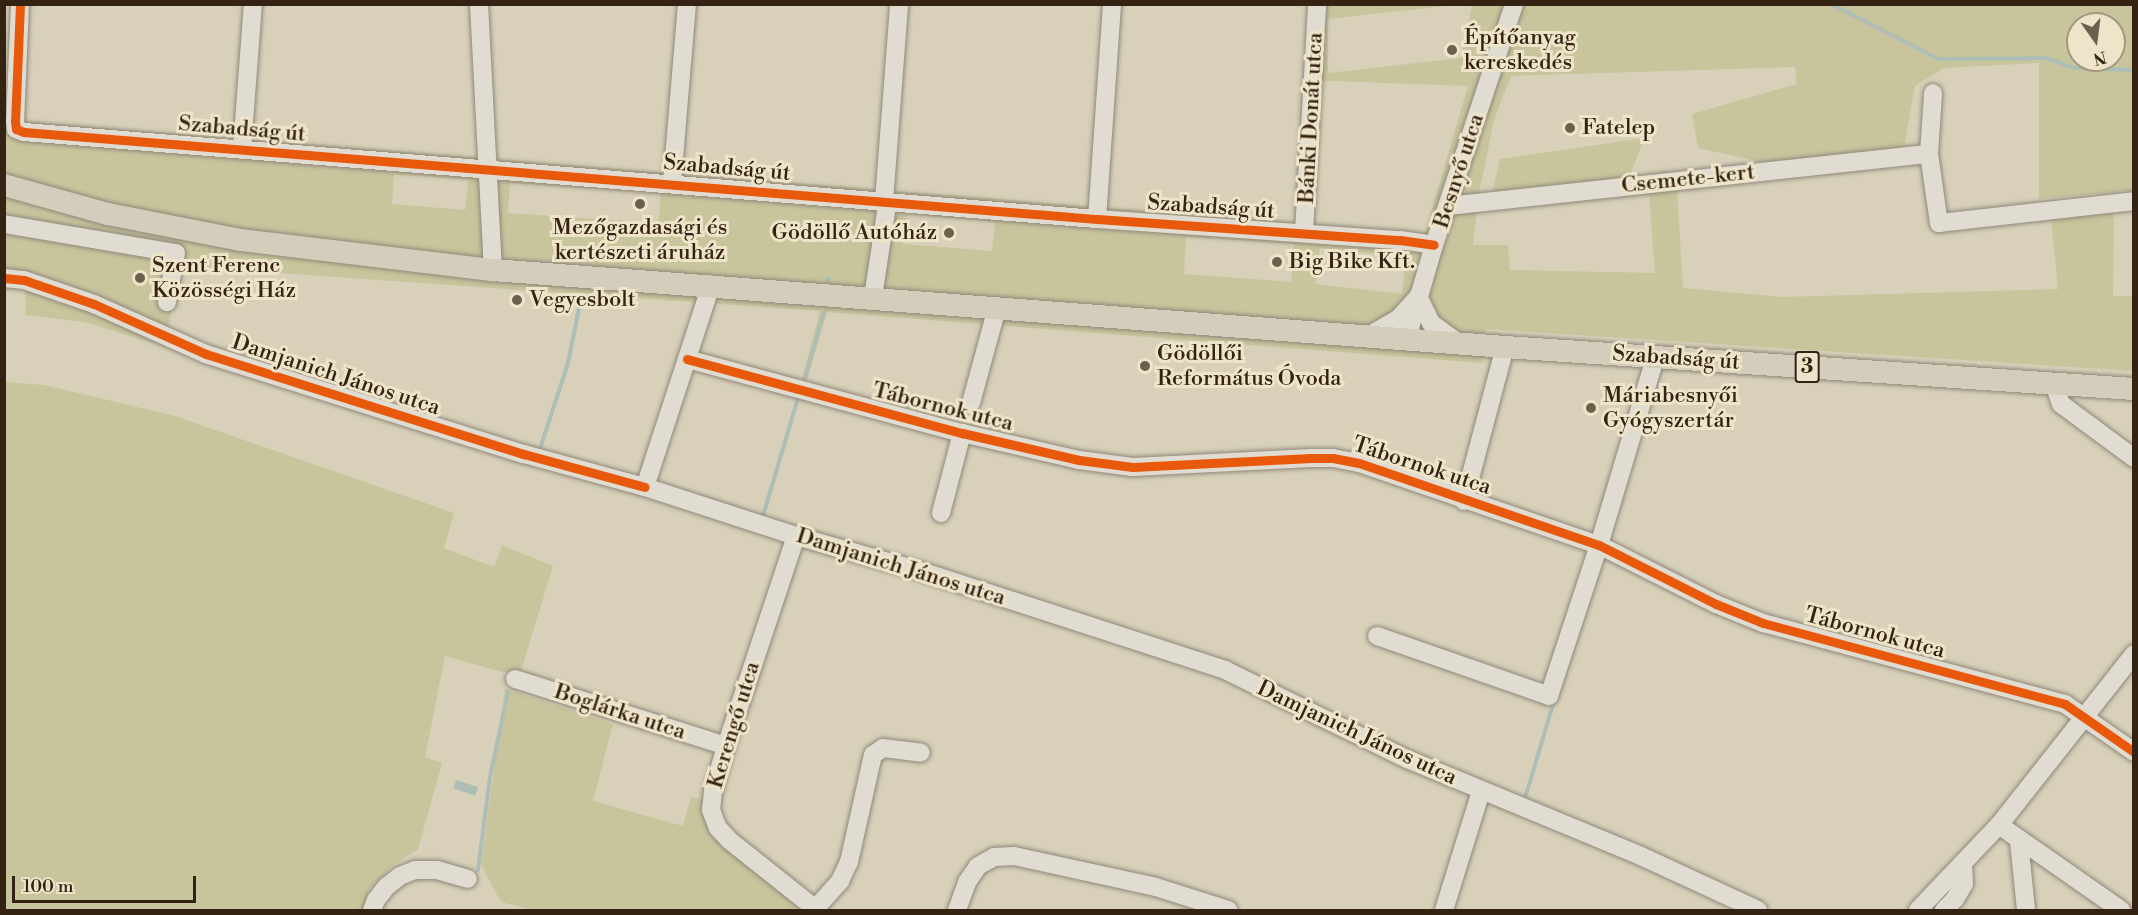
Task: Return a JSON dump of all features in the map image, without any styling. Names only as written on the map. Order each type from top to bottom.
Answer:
[{"type":"main road","name":"Szabadság út","points":[[4,185],[108,213],[249,242],[493,270],[873,297],[1505,347],[2133,389]]},
{"type":"street","name":"Szabadság út","points":[[20,4],[16,129],[24,132],[672,182],[1097,219],[1304,232],[1434,245]]},
{"type":"street","points":[[242,149],[253,4]]},
{"type":"street","points":[[479,4],[493,270]]},
{"type":"street","points":[[672,182],[687,4]]},
{"type":"street","points":[[873,297],[886,212],[884,201],[899,4]]},
{"type":"street","points":[[1097,219],[1112,4]]},
{"type":"street","name":"Bánki Donát utca","points":[[1304,232],[1317,4]]},
{"type":"street","name":"Besnyő utca","points":[[1407,338],[1434,245],[1514,4]]},
{"type":"street","points":[[1933,93],[1929,154],[1939,223],[2133,201]]},
{"type":"street","name":"Csemete-kert","points":[[1448,206],[1929,154]]},
{"type":"street","points":[[4,224],[176,253],[167,302]]},
{"type":"street","name":"Damjanich János utca","points":[[4,278],[24,280],[120,314],[161,336],[206,354],[524,454],[645,487],[796,536],[924,572],[1224,670],[1407,759],[1641,856],[1758,910]]},
{"type":"street","points":[[645,487],[711,285]]},
{"type":"street","points":[[1370,335],[1398,319],[1418,296],[1425,315],[1431,323],[1457,342]]},
{"type":"street","points":[[971,403],[997,308]]},
{"type":"street","points":[[1464,501],[1505,347]]},
{"type":"street","points":[[1377,636],[1549,696],[1599,545],[1655,357]]},
{"type":"street","name":"Tábornok utca","points":[[687,359],[962,433],[1079,460],[1133,467],[1333,458],[1359,463],[1464,501],[1599,545],[1716,604],[1755,620],[2065,704],[2133,752]]},
{"type":"street","points":[[2054,383],[2061,404],[2133,458]]},
{"type":"street","points":[[940,513],[962,433]]},
{"type":"street","name":"Kerengő utca","points":[[796,536],[726,746],[711,802],[715,822],[746,856],[816,910],[840,881],[849,862],[873,755],[883,747],[921,753]]},
{"type":"street","points":[[1918,910],[1999,825],[2133,654]]},
{"type":"street","name":"Boglárka utca","points":[[514,679],[726,746]]},
{"type":"street","points":[[1444,910],[1481,791]]},
{"type":"street","points":[[1999,825],[2121,910]]},
{"type":"street","points":[[2019,841],[2026,910]]},
{"type":"street","points":[[957,910],[971,875],[988,859],[1014,856],[1169,890],[1228,910]]},
{"type":"street","points":[[1944,910],[1955,899],[1964,884],[1963,864]]},
{"type":"street","points":[[372,910],[386,887],[400,876],[415,870],[437,870],[468,879]]},
{"type":"shaded area","points":[[1308,5],[1454,5],[1328,19],[1328,73],[1461,58],[1472,5],[2133,5],[2133,190],[2039,199],[2039,63],[1944,68],[1915,86],[1904,148],[1762,162],[1698,148],[1692,114],[1797,84],[1795,67],[1511,76],[1494,120],[1479,193],[1473,245],[1508,245],[1510,270],[1655,273],[1649,192],[1677,188],[1683,288],[1783,297],[2058,289],[2051,217],[2114,211],[2113,296],[2133,296],[2133,371],[1486,329],[1482,363],[827,312],[806,384],[801,383],[820,311],[178,266],[166,347],[84,322],[26,315],[25,284],[5,282],[5,120],[1425,233],[1468,86],[1304,80]],"holes":[[[394,174],[468,180],[465,210],[392,204]],[[510,183],[661,193],[659,218],[655,223],[508,213]],[[907,210],[926,212],[926,216],[995,222],[992,251],[903,244]],[[1186,237],[1294,244],[1291,282],[1184,274]],[[1320,248],[1406,257],[1402,294],[1316,284]]]},
{"type":"shaded area","points":[[1644,138],[1628,181],[1492,193],[1500,159]]},
{"type":"shaded area","points":[[5,382],[44,385],[175,416],[454,513],[444,548],[494,567],[502,545],[553,566],[521,671],[502,672],[445,656],[425,757],[442,763],[418,849],[391,867],[369,889],[364,910],[5,910]]},
{"type":"shaded area","points":[[505,689],[613,724],[593,801],[683,826],[691,797],[705,801],[718,838],[809,910],[534,910],[501,902],[481,865]]},
{"type":"shaded area","points":[[456,780],[478,787],[475,796],[453,789]]},
{"type":"waterway","points":[[1831,4],[1939,59],[2046,58],[2073,68],[2134,70]]},
{"type":"waterway","points":[[828,282],[829,278]]},
{"type":"waterway","points":[[541,446],[568,363],[581,298]]},
{"type":"waterway","points":[[805,377],[824,312]]},
{"type":"waterway","points":[[763,516],[798,398]]},
{"type":"waterway","points":[[478,870],[490,777],[508,692]]},
{"type":"waterway","points":[[1526,795],[1554,701]]},
{"type":"cycle path","points":[[20,4],[15,121],[16,129],[24,132],[1097,219],[1400,240],[1434,245]]},
{"type":"cycle path","points":[[4,278],[24,280],[94,304],[206,354],[524,454],[645,487]]},
{"type":"cycle path","points":[[687,359],[962,433],[1079,460],[1133,467],[1311,458],[1333,458],[1359,463],[1599,545],[1716,604],[1763,623],[2065,704],[2134,752]]},
{"type":"place","name":"Építőanyag kereskedés","points":[[1452,50]]},
{"type":"place","name":"Fatelep","points":[[1570,128]]},
{"type":"place","name":"Mezőgazdasági és kertészeti áruház","points":[[640,204]]},
{"type":"place","name":"Gödöllő Autóház","points":[[949,233]]},
{"type":"place","name":"Big Bike Kft.","points":[[1277,262]]},
{"type":"place","name":"Szent Ferenc Közösségi Ház","points":[[140,278]]},
{"type":"place","name":"Vegyesbolt","points":[[517,300]]},
{"type":"place","name":"Gödöllői Református Óvoda","points":[[1145,366]]},
{"type":"place","name":"Máriabesnyői Gyógyszertár","points":[[1591,408]]}]
